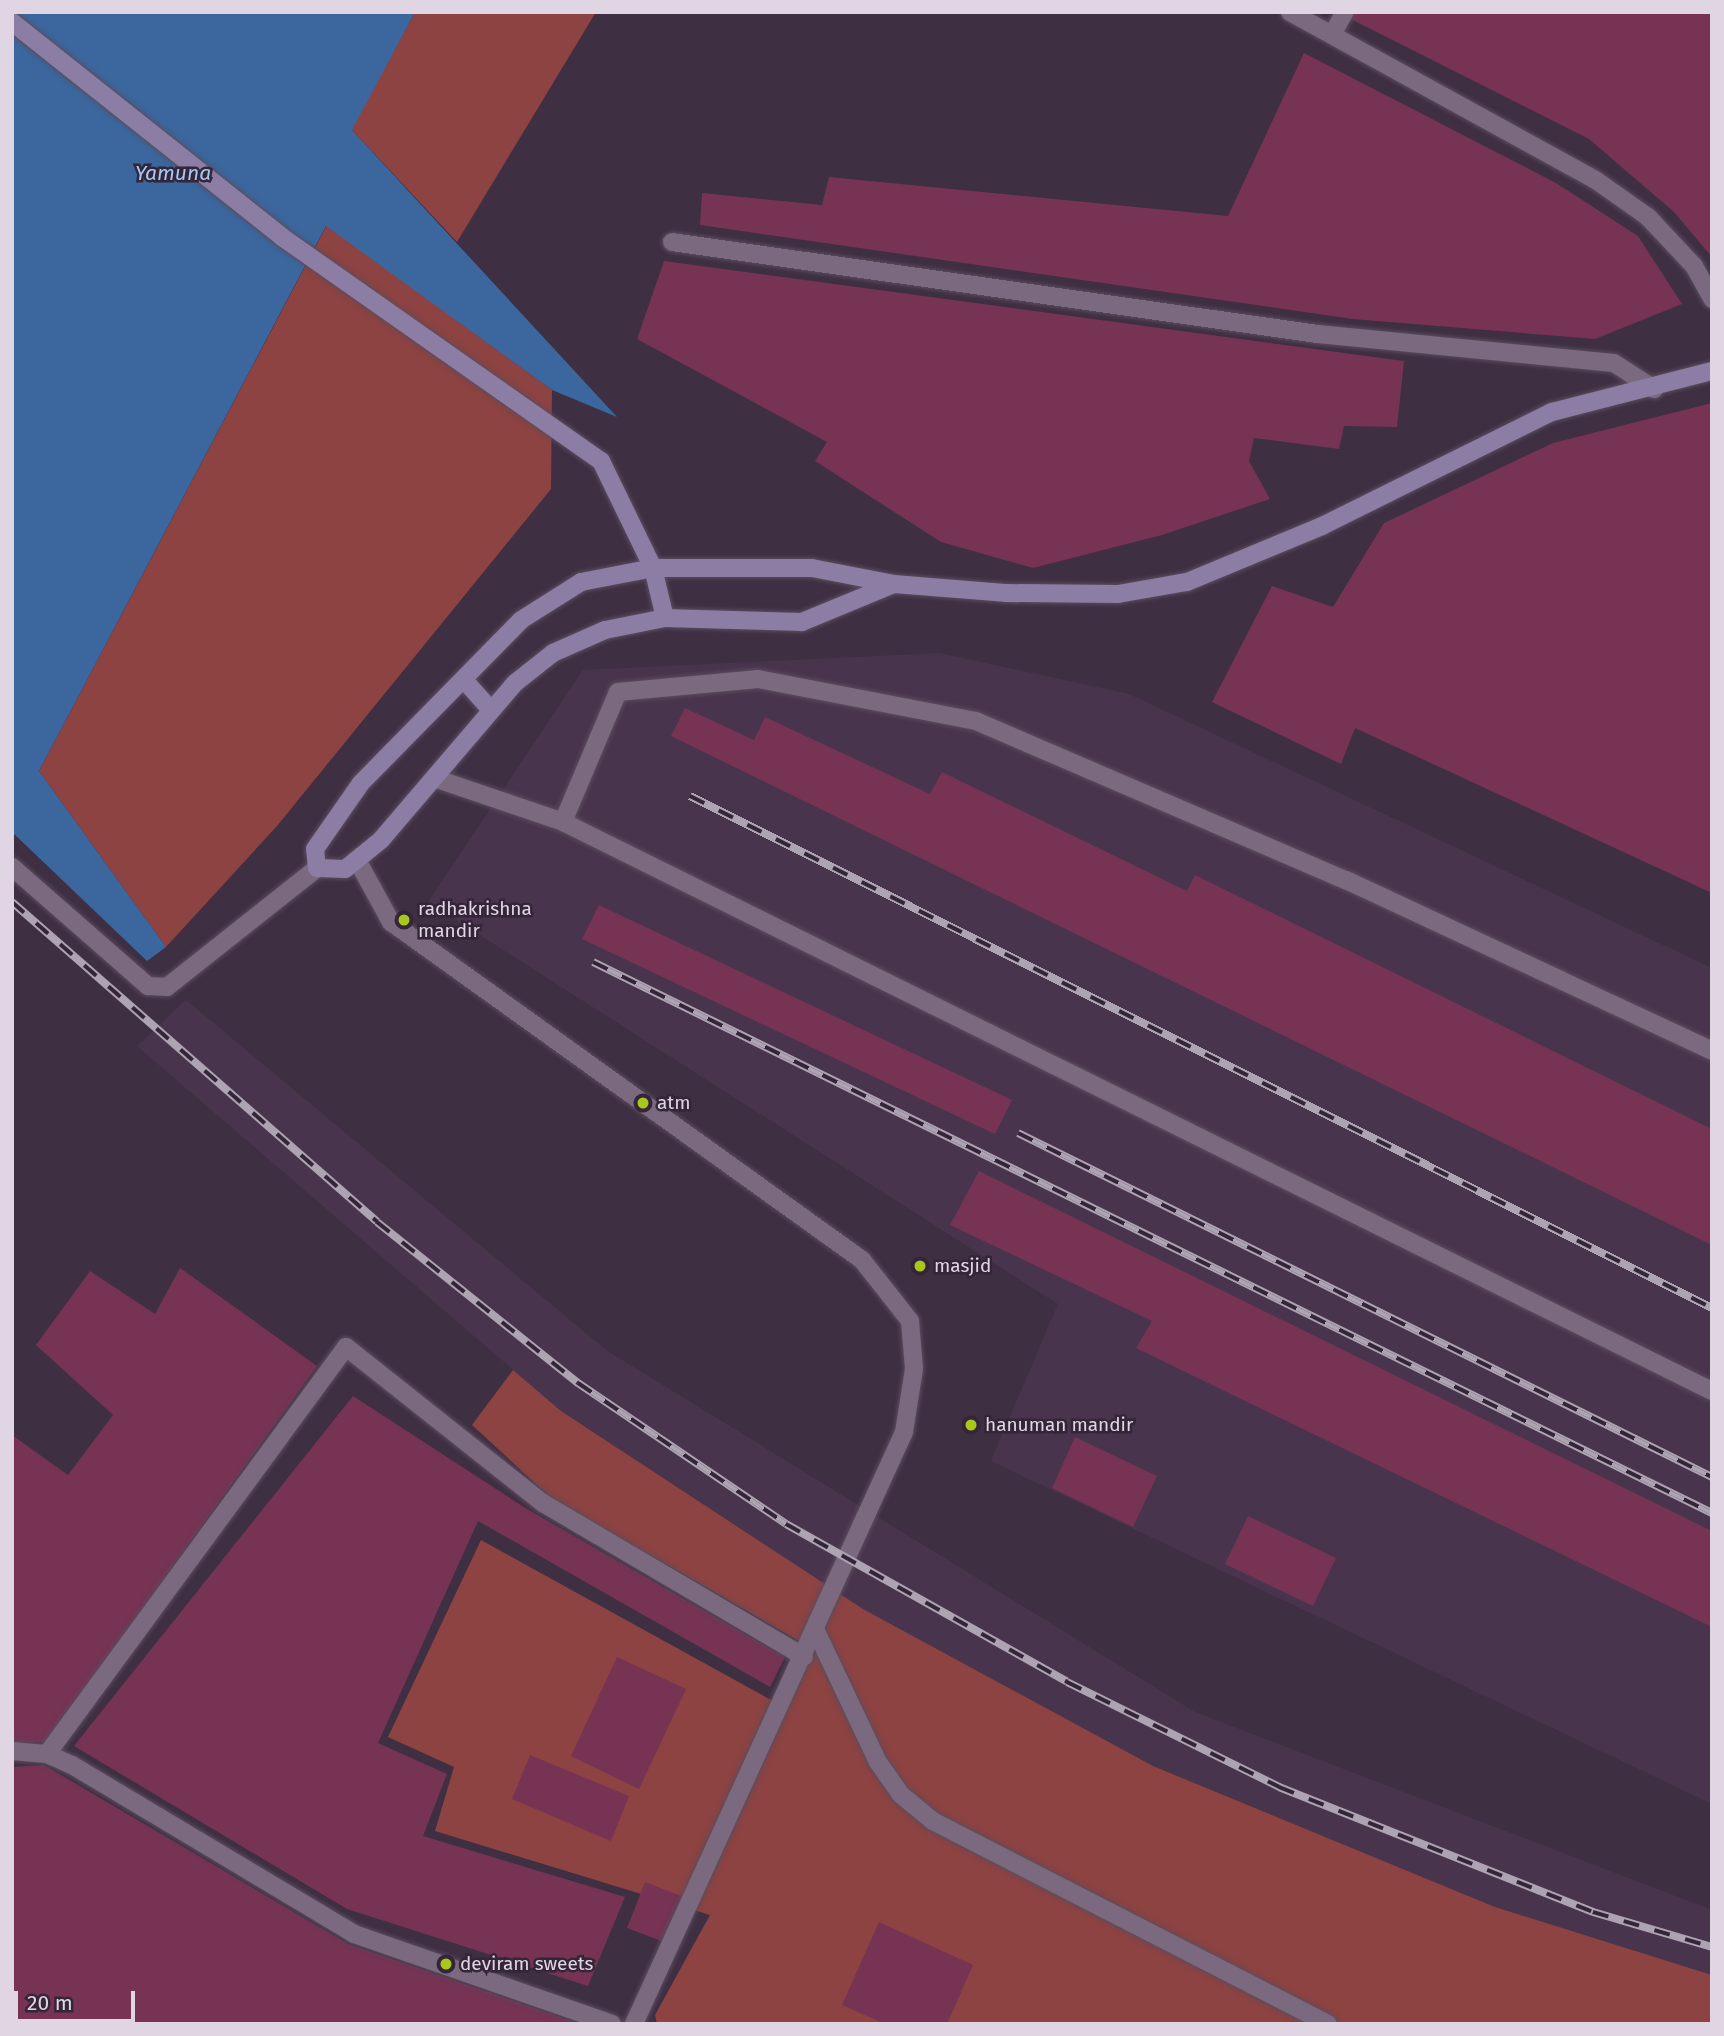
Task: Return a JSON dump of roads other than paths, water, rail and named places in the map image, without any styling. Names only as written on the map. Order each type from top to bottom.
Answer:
[{"type":"main road","points":[[12,22],[282,237],[601,461],[653,568],[665,618]]},
{"type":"main road","points":[[894,584],[802,622],[665,618],[605,630],[553,653],[514,682],[381,840],[345,869],[317,868],[315,849],[361,783],[522,620],[581,582],[653,568],[812,568],[894,584],[1118,594],[1187,582],[1322,526],[1552,412],[1654,389],[1712,371]]},
{"type":"main road","points":[[464,680],[491,710]]},
{"type":"street","points":[[1290,12],[1597,181],[1648,217],[1694,266],[1712,299]]},
{"type":"street","points":[[1332,35],[1345,12]]},
{"type":"street","points":[[672,242],[1318,334],[1614,363],[1654,389]]},
{"type":"street","points":[[563,822],[618,692],[758,679],[976,721],[1346,880],[1712,1051]]},
{"type":"street","points":[[434,778],[563,822],[1712,1391]]},
{"type":"street","points":[[357,860],[391,922],[862,1260],[909,1321],[914,1368],[904,1432],[638,2020]]},
{"type":"street","points":[[12,867],[148,986],[167,988],[317,868]]},
{"type":"street","points":[[47,1754],[346,1347],[543,1503],[804,1657]]},
{"type":"street","points":[[816,1631],[877,1762],[900,1794],[933,1821],[1328,2024]]},
{"type":"street","points":[[12,1751],[47,1754],[354,1934],[612,2024]]},
{"type":"water","name":"Yamuna","points":[[12,12],[415,12],[352,130],[617,417],[552,390],[326,226],[39,771],[166,947],[147,961],[12,832]]},
{"type":"railway","points":[[690,796],[1712,1308]]},
{"type":"railway","points":[[12,902],[377,1222],[578,1383],[786,1524],[1067,1682],[1279,1787],[1593,1912],[1712,1947]]},
{"type":"railway","points":[[593,962],[1712,1513]]},
{"type":"railway","points":[[1018,1133],[1712,1477]]},
{"type":"place","name":"radhakrishna mandir","points":[[404,920]]},
{"type":"place","name":"atm","points":[[643,1103]]},
{"type":"place","name":"masjid","points":[[920,1266]]},
{"type":"place","name":"hanuman mandir","points":[[971,1425]]},
{"type":"place","name":"deviram sweets","points":[[446,1964]]}]
